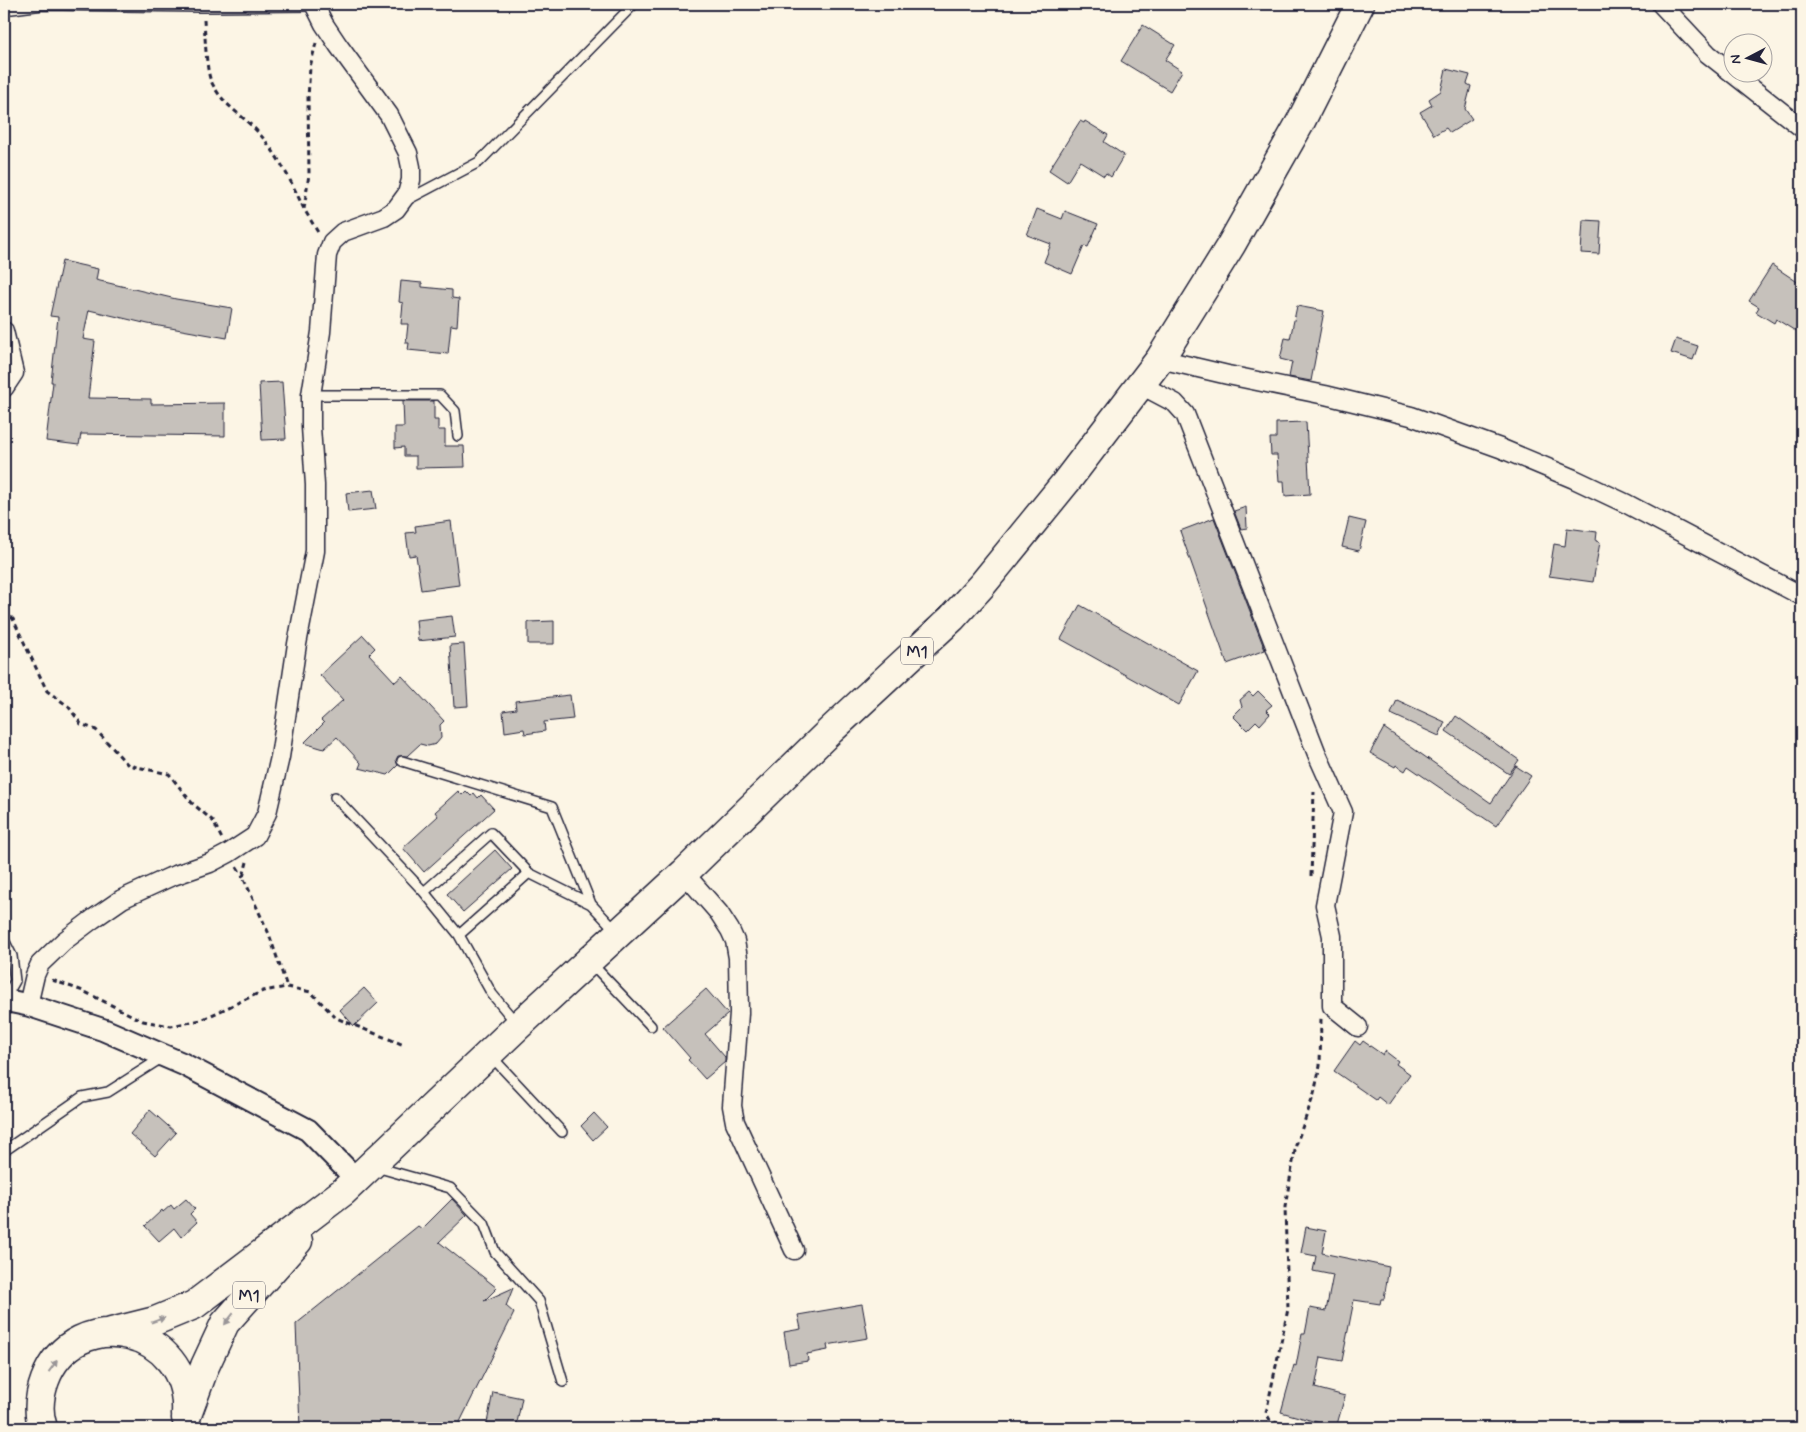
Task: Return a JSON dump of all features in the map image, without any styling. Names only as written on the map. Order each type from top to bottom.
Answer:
[{"type":"highway","name":"M1","points":[[185,1423],[205,1366],[225,1323],[357,1179],[518,1026],[684,873],[831,730],[952,618],[982,585],[1066,482],[1160,359],[1231,245],[1300,122],[1360,4]]},
{"type":"highway","name":"M1","points":[[30,1428],[49,1370],[65,1350],[86,1337],[155,1321],[194,1305],[357,1179]]},
{"type":"highway","name":"M1","points":[[111,1332],[124,1333],[148,1341],[168,1358],[176,1368],[185,1392],[185,1423]]},
{"type":"highway","name":"M1","points":[[40,1393],[39,1408],[43,1428]]},
{"type":"street","points":[[1660,4],[1708,54],[1802,128]]},
{"type":"street","points":[[28,1006],[35,975],[40,964],[64,940],[122,899],[170,877],[210,863],[229,853],[255,836],[267,813],[280,757],[297,644],[315,551],[315,485],[311,395],[321,332],[327,255],[332,242],[343,232],[384,217],[396,209],[407,194],[411,180],[411,166],[408,153],[389,115],[324,24],[315,5]]},
{"type":"street","points":[[4,331],[14,373],[4,388]]},
{"type":"street","points":[[1160,359],[1324,394],[1411,416],[1500,448],[1627,504],[1802,596]]},
{"type":"street","points":[[1141,385],[1175,403],[1185,414],[1317,754],[1343,812],[1325,904],[1332,936],[1332,1006],[1358,1027]]},
{"type":"street","points":[[684,873],[719,914],[735,941],[738,958],[739,1013],[732,1106],[735,1122],[794,1250]]},
{"type":"street","points":[[4,1000],[104,1030],[165,1056],[308,1130],[357,1179]]},
{"type":"lane","points":[[402,202],[479,162],[634,4]]},
{"type":"lane","points":[[4,10],[43,5],[202,7],[315,5]]},
{"type":"lane","points":[[311,395],[440,395],[455,411],[458,436]]},
{"type":"lane","points":[[402,761],[552,807],[591,904]]},
{"type":"lane","points":[[335,797],[424,892],[459,935],[492,994],[518,1026]]},
{"type":"lane","points":[[424,892],[491,833],[529,873],[591,904],[619,934]]},
{"type":"lane","points":[[459,935],[529,873]]},
{"type":"lane","points":[[4,940],[12,956],[15,981],[4,1000]]},
{"type":"lane","points":[[590,961],[651,1026]]},
{"type":"lane","points":[[490,1054],[562,1132]]},
{"type":"lane","points":[[4,1151],[82,1098],[108,1092],[165,1056]]},
{"type":"lane","points":[[357,1179],[450,1188],[484,1223],[495,1252],[539,1301],[564,1382]]},
{"type":"path","points":[[202,7],[210,79],[222,100],[254,128],[265,141],[292,184],[320,236],[332,242]]},
{"type":"path","points":[[304,209],[309,174],[308,98],[310,67],[316,43],[324,24]]},
{"type":"path","points":[[4,611],[13,619],[46,691],[68,706],[80,724],[96,730],[128,765],[169,774],[192,803],[213,821],[243,877],[269,934],[287,987]]},
{"type":"path","points":[[1311,881],[1314,789]]},
{"type":"path","points":[[243,877],[255,836]]},
{"type":"path","points":[[35,975],[83,991],[143,1022],[171,1026],[201,1020],[263,991],[287,987],[311,992],[336,1018],[404,1045]]},
{"type":"path","points":[[1287,1428],[1270,1420],[1266,1413],[1288,1309],[1285,1207],[1296,1145],[1314,1094],[1320,1066],[1321,1017]]},
{"type":"building","points":[[1143,25],[1175,45],[1165,60],[1182,71],[1170,91],[1121,61]]},
{"type":"building","points":[[1446,69],[1470,75],[1467,84],[1471,86],[1465,109],[1472,119],[1450,133],[1446,128],[1434,135],[1420,112],[1432,105],[1429,99],[1441,91]]},
{"type":"building","points":[[1080,121],[1084,123],[1085,121],[1108,135],[1104,142],[1124,155],[1111,177],[1106,173],[1104,176],[1080,161],[1067,182],[1049,170]]},
{"type":"building","points":[[1037,209],[1062,219],[1065,211],[1098,224],[1088,247],[1084,246],[1072,274],[1044,262],[1051,244],[1027,235]]},
{"type":"building","points":[[1583,220],[1601,221],[1599,254],[1581,253]]},
{"type":"building","points":[[62,261],[98,269],[96,280],[176,299],[232,308],[227,338],[148,324],[89,310],[83,339],[95,341],[88,398],[151,399],[151,404],[225,403],[225,436],[81,434],[79,445],[46,441],[58,317],[50,316]]},
{"type":"building","points":[[1772,265],[1802,285],[1802,323],[1797,332],[1776,319],[1774,323],[1756,312],[1759,307],[1749,301]]},
{"type":"building","points":[[401,281],[422,283],[422,287],[452,290],[452,298],[459,299],[457,326],[451,325],[448,354],[408,350],[409,343],[406,343],[408,324],[401,324],[403,303],[399,302]]},
{"type":"building","points":[[1297,306],[1324,311],[1311,381],[1289,377],[1292,362],[1280,359],[1285,338],[1290,339]]},
{"type":"building","points":[[1676,339],[1698,346],[1693,360],[1671,353]]},
{"type":"building","points":[[282,382],[286,439],[262,440],[259,383]]},
{"type":"building","points":[[403,401],[434,401],[434,420],[438,420],[438,430],[445,430],[445,446],[464,446],[465,467],[416,468],[416,456],[404,456],[404,447],[395,448],[395,427],[404,427]]},
{"type":"building","points":[[1306,422],[1310,494],[1285,496],[1284,481],[1279,481],[1277,455],[1271,455],[1270,438],[1276,438],[1276,423]]},
{"type":"building","points":[[373,490],[376,509],[348,512],[346,493]]},
{"type":"building","points":[[1246,507],[1247,528],[1241,529],[1234,511]]},
{"type":"building","points":[[1214,518],[1265,650],[1227,664],[1180,531]]},
{"type":"building","points":[[1349,518],[1366,522],[1359,551],[1342,547]]},
{"type":"building","points":[[451,521],[459,585],[421,590],[416,555],[409,556],[406,533],[416,532],[415,526]]},
{"type":"building","points":[[1567,528],[1597,532],[1596,541],[1600,542],[1593,582],[1549,576],[1554,544],[1565,546]]},
{"type":"building","points":[[1080,605],[1198,671],[1179,705],[1061,639]]},
{"type":"building","points":[[452,616],[455,637],[418,641],[416,620]]},
{"type":"building","points":[[554,621],[554,644],[528,644],[528,622]]},
{"type":"building","points":[[363,635],[375,648],[369,654],[395,682],[402,676],[444,721],[440,725],[441,738],[436,744],[428,746],[420,744],[407,756],[398,756],[396,760],[398,765],[388,775],[359,768],[361,763],[337,737],[324,749],[304,743],[324,723],[321,720],[343,700],[320,675]]},
{"type":"building","points":[[464,644],[468,706],[454,707],[450,645]]},
{"type":"building","points":[[1258,691],[1272,705],[1266,710],[1270,714],[1260,725],[1256,721],[1247,730],[1233,716],[1242,707],[1240,700],[1249,692],[1253,696]]},
{"type":"building","points":[[570,695],[573,719],[544,722],[545,731],[525,734],[524,729],[505,732],[503,711],[516,709],[515,701]]},
{"type":"building","points":[[1397,700],[1445,722],[1439,736],[1391,714]]},
{"type":"building","points":[[1456,716],[1519,760],[1509,774],[1446,731]]},
{"type":"building","points":[[1384,728],[1491,803],[1516,766],[1531,776],[1496,826],[1408,766],[1405,771],[1370,753]]},
{"type":"building","points":[[458,791],[462,795],[466,791],[471,796],[474,793],[478,798],[481,795],[494,809],[424,872],[403,848],[438,816],[435,812]]},
{"type":"building","points":[[495,850],[512,869],[463,912],[447,894]]},
{"type":"building","points":[[364,988],[378,1003],[354,1026],[340,1010]]},
{"type":"building","points":[[706,989],[728,1014],[705,1034],[725,1057],[725,1062],[705,1079],[688,1060],[690,1058],[663,1027]]},
{"type":"building","points":[[1355,1041],[1360,1045],[1363,1041],[1383,1055],[1385,1051],[1398,1061],[1396,1064],[1410,1074],[1388,1105],[1378,1097],[1376,1100],[1334,1071]]},
{"type":"building","points":[[150,1110],[176,1133],[155,1156],[130,1134]]},
{"type":"building","points":[[594,1113],[607,1127],[593,1140],[581,1126]]},
{"type":"building","points":[[186,1199],[195,1209],[190,1214],[197,1222],[181,1237],[174,1228],[159,1241],[145,1226],[162,1210],[163,1212],[171,1205],[174,1209]]},
{"type":"building","points":[[452,1199],[467,1215],[439,1242],[497,1288],[484,1301],[513,1288],[506,1306],[514,1313],[457,1428],[300,1428],[296,1324],[418,1226],[422,1229]]},
{"type":"building","points":[[1306,1227],[1326,1231],[1322,1253],[1389,1267],[1384,1299],[1381,1299],[1380,1304],[1354,1300],[1342,1361],[1321,1357],[1315,1388],[1345,1396],[1336,1428],[1319,1428],[1320,1423],[1281,1412],[1294,1365],[1296,1366],[1302,1334],[1305,1334],[1310,1308],[1326,1311],[1333,1275],[1313,1271],[1316,1256],[1301,1253]]},
{"type":"building","points":[[862,1304],[868,1338],[827,1345],[828,1350],[807,1354],[808,1361],[789,1364],[784,1332],[801,1329],[798,1315]]},
{"type":"building","points":[[493,1392],[522,1398],[516,1428],[486,1428]]}]
